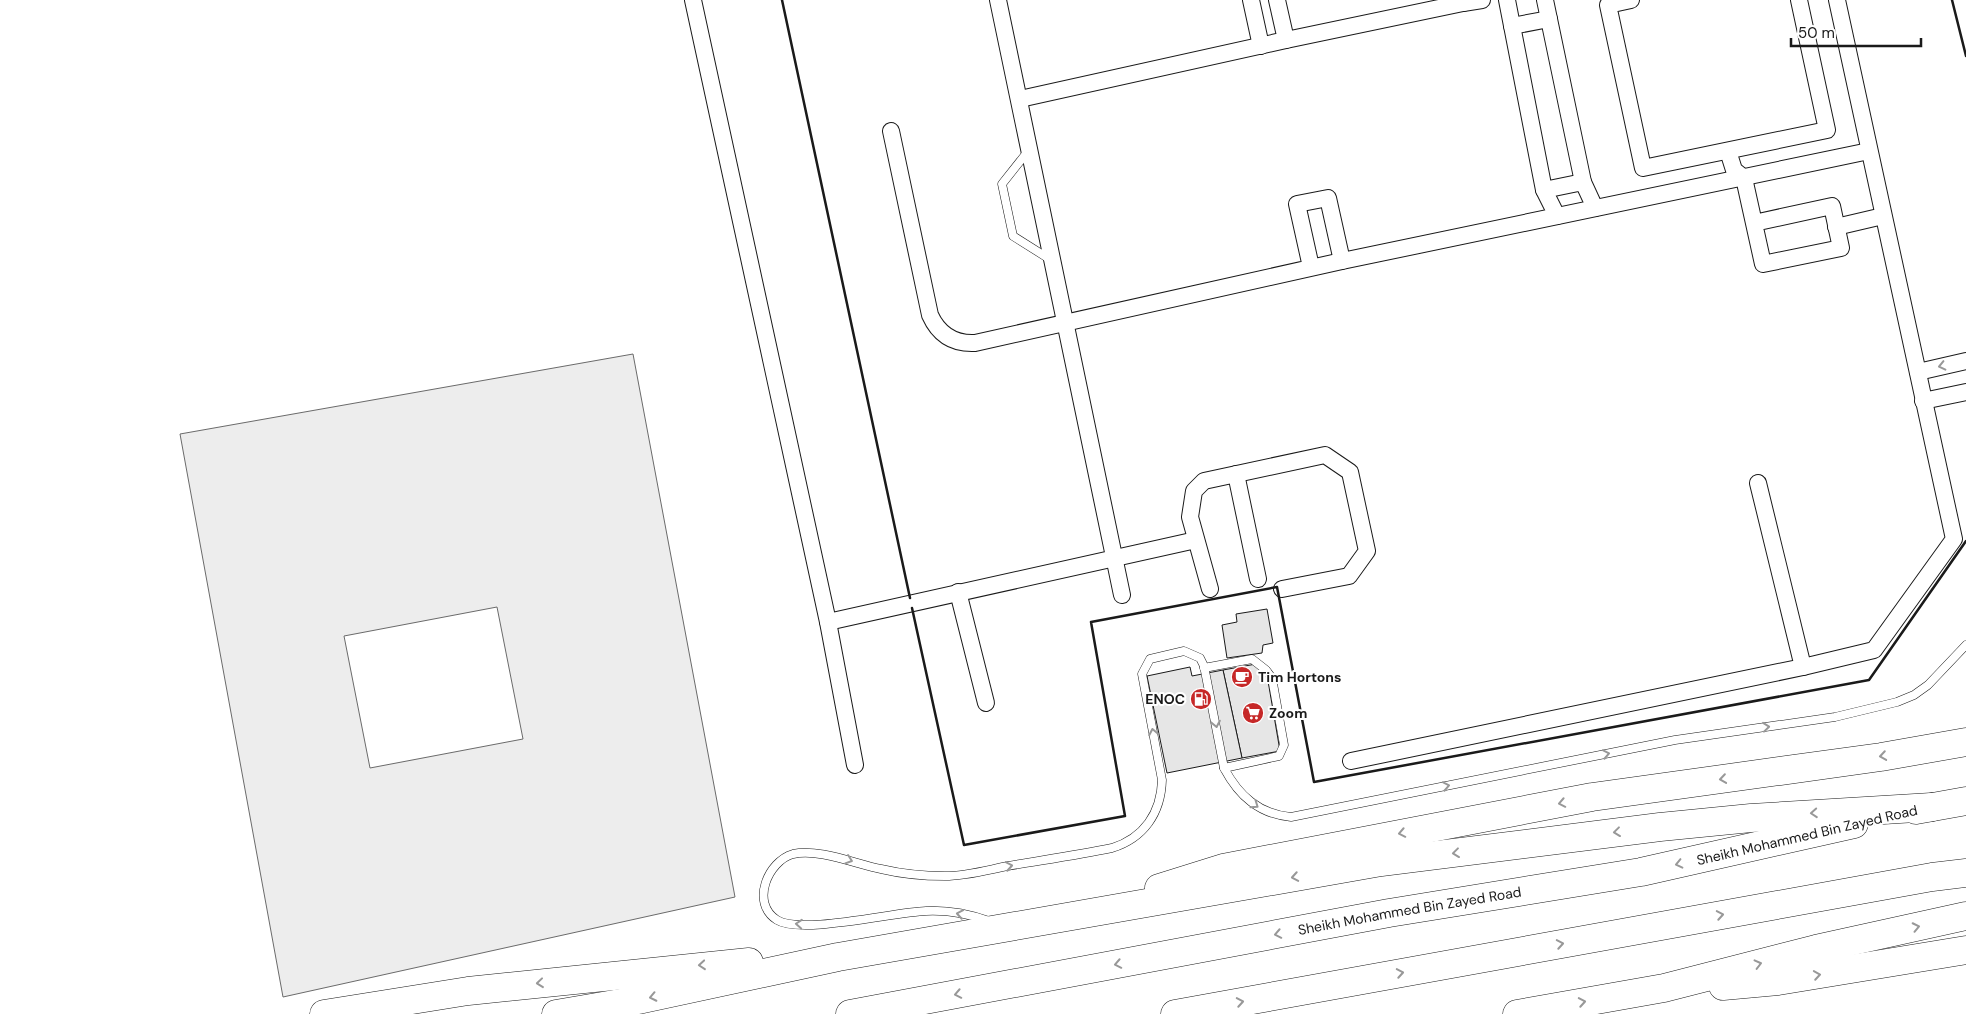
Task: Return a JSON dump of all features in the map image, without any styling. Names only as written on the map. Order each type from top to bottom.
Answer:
[{"type":"highway","points":[[1911,752],[1966,726]]},
{"type":"highway","points":[[1116,909],[1168,884],[1223,868],[1592,797],[1911,752],[1966,742]]},
{"type":"highway","name":"Sheikh Mohammed Bin Zayed Road","points":[[850,1014],[1389,913],[1641,872],[1966,801]]},
{"type":"highway","points":[[556,1014],[638,1000],[838,958],[1381,862],[1751,818],[1932,807]]},
{"type":"highway","points":[[1175,1014],[1912,880],[1966,873]]},
{"type":"highway","points":[[1517,1014],[1664,988],[1816,949],[1966,916]]},
{"type":"highway","points":[[1664,988],[1702,988],[1778,981],[1966,950]]},
{"type":"highway","points":[[324,1014],[468,991],[683,967],[838,958]]},
{"type":"street","points":[[693,0],[828,622],[855,765]]},
{"type":"street","points":[[998,0],[1020,98],[1122,595]]},
{"type":"street","points":[[1251,0],[1261,46]]},
{"type":"street","points":[[1277,0],[1286,40]]},
{"type":"street","points":[[1020,98],[1462,2],[1482,0]]},
{"type":"street","points":[[1507,0],[1544,190],[1557,216]]},
{"type":"street","points":[[1545,0],[1583,182],[1595,208]]},
{"type":"street","points":[[1631,0],[1608,5],[1643,168],[1827,130],[1799,0]]},
{"type":"street","points":[[1351,761],[1803,667],[1874,650],[1954,539],[1837,0]]},
{"type":"street","points":[[1512,26],[1549,19]]},
{"type":"street","points":[[890,131],[930,315],[940,331],[956,342],[976,343],[1311,267],[1869,151]]},
{"type":"street","points":[[1728,151],[1734,170],[1744,178],[1763,264],[1841,248],[1832,206],[1754,223]]},
{"type":"street","points":[[1544,190],[1583,182]]},
{"type":"street","points":[[1311,267],[1297,204],[1328,198],[1342,261]]},
{"type":"street","points":[[1836,227],[1883,216]]},
{"type":"street","points":[[1918,372],[1966,361]]},
{"type":"street","points":[[1923,401],[1966,392]]},
{"type":"street","points":[[1210,589],[1190,517],[1194,491],[1204,481],[1325,455],[1350,472],[1366,550],[1349,576],[1282,590]]},
{"type":"street","points":[[1236,474],[1258,579]]},
{"type":"street","points":[[1758,483],[1803,667]]},
{"type":"street","points":[[828,622],[1196,540]]},
{"type":"street","points":[[958,592],[986,702]]},
{"type":"lane","points":[[1030,149],[1002,184],[1013,236],[1053,261]]},
{"type":"lane","points":[[1006,929],[968,915],[929,910],[821,924],[800,925],[784,922],[774,917],[768,908],[765,892],[767,877],[770,869],[780,860],[802,853],[844,857],[863,865],[902,873],[952,876],[966,875],[1122,845],[1146,827],[1157,810],[1162,790],[1162,780],[1142,674],[1150,659],[1184,651],[1200,658],[1204,668],[1224,768],[1243,795],[1260,809],[1280,816],[1302,816],[1675,740],[1836,717],[1896,702],[1914,695],[1928,685],[1966,645]]},
{"type":"lane","points":[[1204,668],[1252,659],[1266,670],[1272,678],[1284,745],[1283,750],[1279,756],[1224,768]]},
{"type":"shaded area","points":[[633,354],[735,897],[283,997],[180,434]],"holes":[[[497,607],[523,739],[370,768],[344,636]]]},
{"type":"building","points":[[1267,609],[1273,643],[1263,645],[1262,653],[1227,658],[1222,625],[1237,622],[1236,614]]},
{"type":"building","name":"Zoom","points":[[1256,664],[1267,675],[1280,751],[1242,758],[1223,670]]},
{"type":"building","points":[[1190,667],[1192,676],[1223,670],[1242,758],[1167,773],[1147,676]]},
{"type":"wall","points":[[782,0],[910,598]]},
{"type":"wall","points":[[1952,0],[1966,56]]},
{"type":"wall","points":[[912,608],[964,845],[1125,816],[1091,622],[1277,587],[1314,782],[1869,680],[1966,541]]},
{"type":"place","name":"Tim Hortons","points":[[1242,677]]},
{"type":"place","name":"ENOC","points":[[1201,699]]},
{"type":"place","name":"Zoom","points":[[1253,713]]}]
